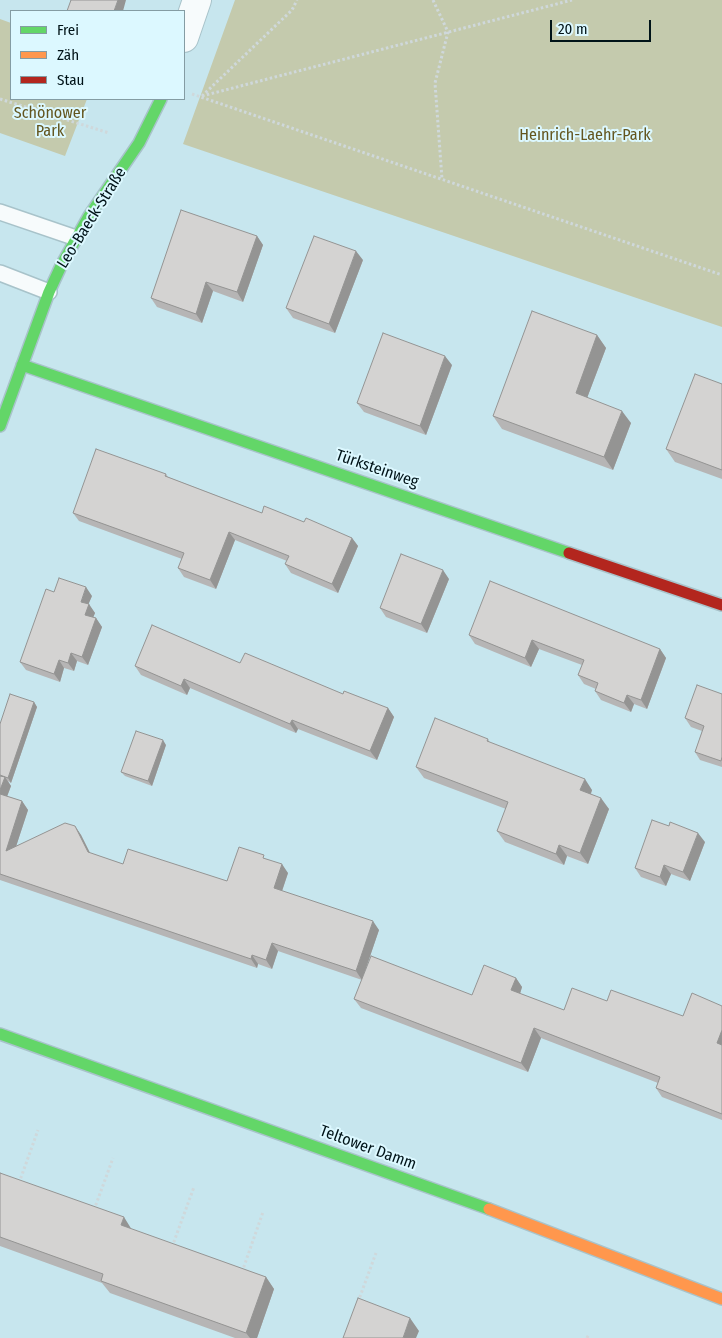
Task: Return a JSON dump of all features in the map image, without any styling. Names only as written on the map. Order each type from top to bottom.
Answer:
[{"type":"street","points":[[185,35],[197,0]]},
{"type":"street","name":"Leo-Baeck-Straße","points":[[0,426],[49,292],[76,238],[139,143],[160,100]]},
{"type":"street","name":"Türksteinweg","points":[[22,365],[722,605]]},
{"type":"street","name":"Teltower Damm","points":[[0,1034],[464,1200],[722,1299]]},
{"type":"lane","points":[[0,212],[76,238]]},
{"type":"lane","points":[[0,273],[49,292]]},
{"type":"path","points":[[201,96],[292,10],[298,0]]},
{"type":"path","points":[[433,0],[448,32],[435,83],[442,179]]},
{"type":"path","points":[[201,96],[572,0]]},
{"type":"path","points":[[189,93],[722,275]]},
{"type":"path","points":[[0,99],[139,143]]},
{"type":"path","points":[[17,1188],[38,1130]]},
{"type":"path","points":[[92,1215],[113,1158]]},
{"type":"path","points":[[170,1252],[194,1187]]},
{"type":"path","points":[[240,1277],[263,1212]]},
{"type":"path","points":[[357,1304],[376,1253]]},
{"type":"green space","name":"Heinrich-Laehr-Park","points":[[235,0],[722,0],[722,327],[183,144]]},
{"type":"green space","name":"Schönower Park","points":[[0,19],[10,23],[10,100],[87,100],[65,156],[0,133]]},
{"type":"building","points":[[71,0],[118,0],[114,10],[67,10]]},
{"type":"building","points":[[181,210],[257,236],[237,292],[206,282],[196,314],[151,298]]},
{"type":"building","points":[[314,236],[356,251],[329,324],[286,308]]},
{"type":"building","points":[[532,311],[597,335],[576,393],[622,411],[604,457],[493,416]]},
{"type":"building","points":[[383,333],[445,356],[420,426],[357,403]]},
{"type":"building","points":[[695,374],[722,384],[722,470],[666,449]]},
{"type":"building","points":[[96,449],[166,474],[165,476],[262,513],[264,506],[304,522],[306,518],[352,538],[332,584],[285,564],[289,556],[229,532],[210,580],[178,568],[184,553],[73,513]]},
{"type":"building","points":[[401,554],[443,570],[421,624],[380,608]]},
{"type":"building","points":[[59,578],[86,587],[81,602],[89,604],[85,615],[96,618],[82,657],[71,653],[68,663],[59,660],[54,674],[20,662],[46,589],[54,592]]},
{"type":"building","points":[[490,581],[660,649],[641,700],[627,695],[624,703],[595,691],[598,683],[578,675],[584,660],[532,640],[525,658],[469,635]]},
{"type":"building","points":[[152,625],[240,663],[245,653],[343,694],[344,691],[388,708],[370,751],[292,720],[290,724],[184,679],[181,686],[135,666]]},
{"type":"building","points":[[697,685],[722,694],[721,761],[695,752],[704,726],[685,718]]},
{"type":"building","points":[[10,694],[34,702],[8,778],[0,775],[0,724]]},
{"type":"building","points":[[435,718],[488,739],[487,741],[585,779],[580,790],[601,798],[580,853],[559,845],[556,854],[497,831],[508,802],[416,767]]},
{"type":"building","points":[[136,731],[163,740],[148,781],[121,772]]},
{"type":"building","points":[[0,776],[5,777],[0,790]]},
{"type":"building","points":[[0,794],[22,801],[6,851],[65,823],[75,826],[88,852],[123,864],[128,849],[227,881],[239,847],[264,855],[263,858],[282,864],[274,888],[373,921],[356,971],[272,943],[266,960],[252,955],[251,959],[0,874]]},
{"type":"building","points":[[652,820],[669,826],[670,822],[698,833],[683,872],[664,865],[660,877],[635,868]]},
{"type":"building","points":[[371,956],[472,995],[484,965],[516,978],[511,990],[564,1010],[572,988],[607,1001],[611,990],[683,1016],[692,993],[722,1006],[722,1030],[717,1043],[722,1045],[722,1114],[656,1088],[660,1077],[534,1028],[521,1063],[354,999]]},
{"type":"building","points":[[0,1173],[124,1217],[121,1225],[266,1277],[246,1333],[101,1281],[103,1274],[0,1237]]},
{"type":"building","points":[[358,1298],[410,1318],[403,1338],[343,1338]]},
{"type":"traffic: fast","points":[[0,426],[49,292],[61,266],[89,216],[139,143],[160,100]]},
{"type":"traffic: fast","points":[[22,365],[569,553]]},
{"type":"traffic: fast","points":[[0,1034],[489,1209]]},
{"type":"traffic: slow","points":[[489,1209],[722,1299]]},
{"type":"traffic: jam","points":[[569,553],[722,605]]}]
